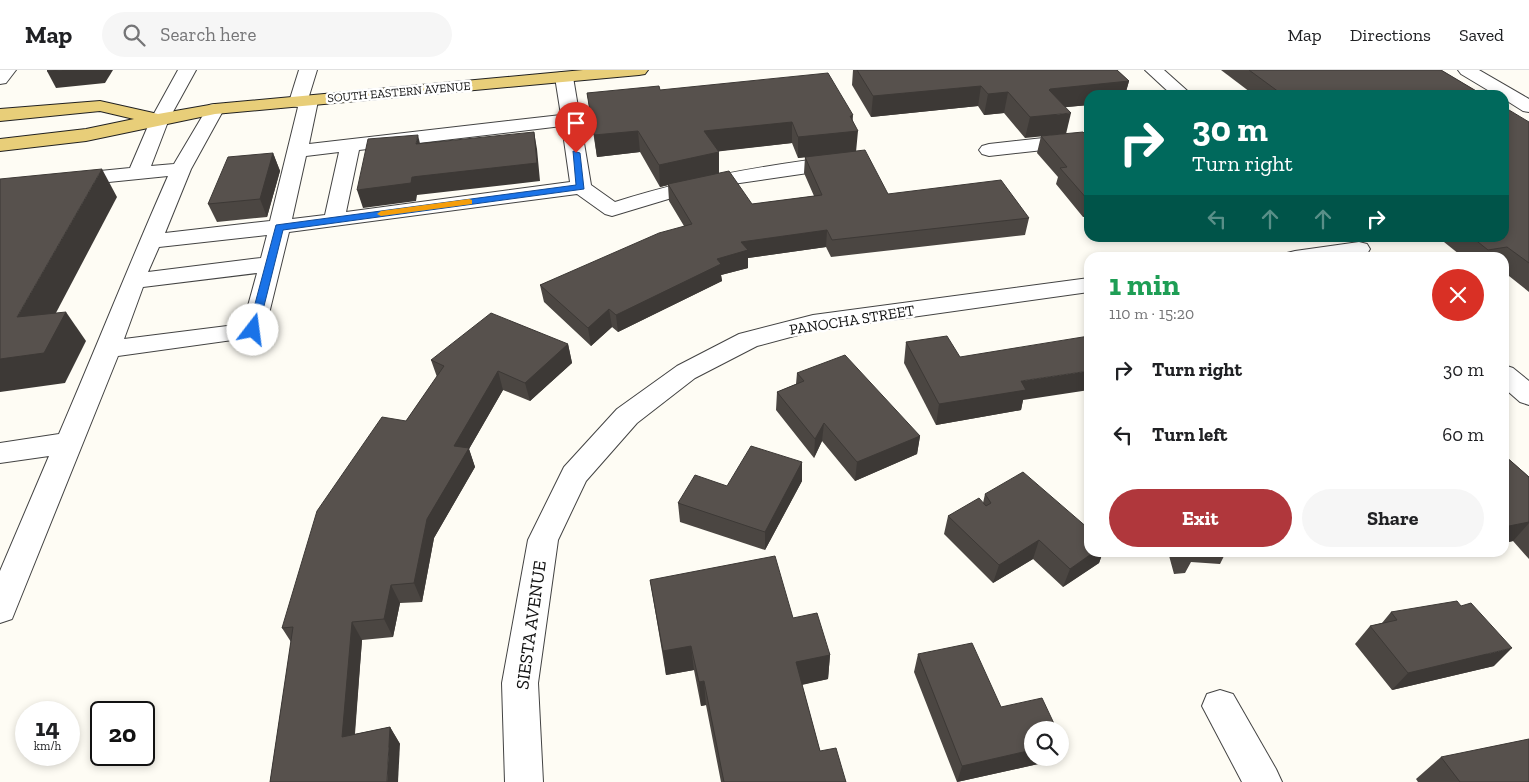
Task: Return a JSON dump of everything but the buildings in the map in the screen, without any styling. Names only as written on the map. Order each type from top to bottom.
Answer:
[{"type":"main road","name":"SOUTH EASTERN AVENUE","points":[[0,144],[86,135],[160,118],[215,109],[639,70]]},
{"type":"main road","name":"SOUTH EASTERN AVENUE","points":[[0,115],[100,106],[160,118]]},
{"type":"street","points":[[0,79],[7,70]]},
{"type":"street","points":[[138,174],[160,118],[187,70]]},
{"type":"street","points":[[108,349],[253,330],[271,264],[297,151],[308,70]]},
{"type":"street","points":[[1154,70],[1177,90]]},
{"type":"street","points":[[1467,70],[1501,90]]},
{"type":"street","points":[[564,77],[581,187]]},
{"type":"street","points":[[1509,94],[1529,106]]},
{"type":"street","points":[[0,609],[108,349],[150,241],[181,169],[215,109]]},
{"type":"street","points":[[297,151],[571,119]]},
{"type":"street","points":[[989,150],[1084,140]]},
{"type":"street","points":[[334,220],[350,145]]},
{"type":"street","points":[[150,241],[279,227],[581,187],[612,210],[649,197],[779,168],[864,159]]},
{"type":"street","points":[[0,187],[181,169]]},
{"type":"street","points":[[1333,252],[1358,248]]},
{"type":"street","points":[[133,281],[271,264]]},
{"type":"street","name":"PANOCHA STREET","points":[[574,475],[627,416],[686,372],[748,340],[813,323],[1084,286]]},
{"type":"street","points":[[1509,378],[1529,396]]},
{"type":"street","points":[[0,453],[69,442]]},
{"type":"street","name":"SIESTA AVENUE","points":[[524,782],[520,683],[543,540],[574,475]]},
{"type":"street","points":[[1220,706],[1263,782]]},
{"type":"slow traffic","points":[[381,214],[469,202]]},
{"type":"route","points":[[253,330],[279,227],[581,187],[576,153]]}]
